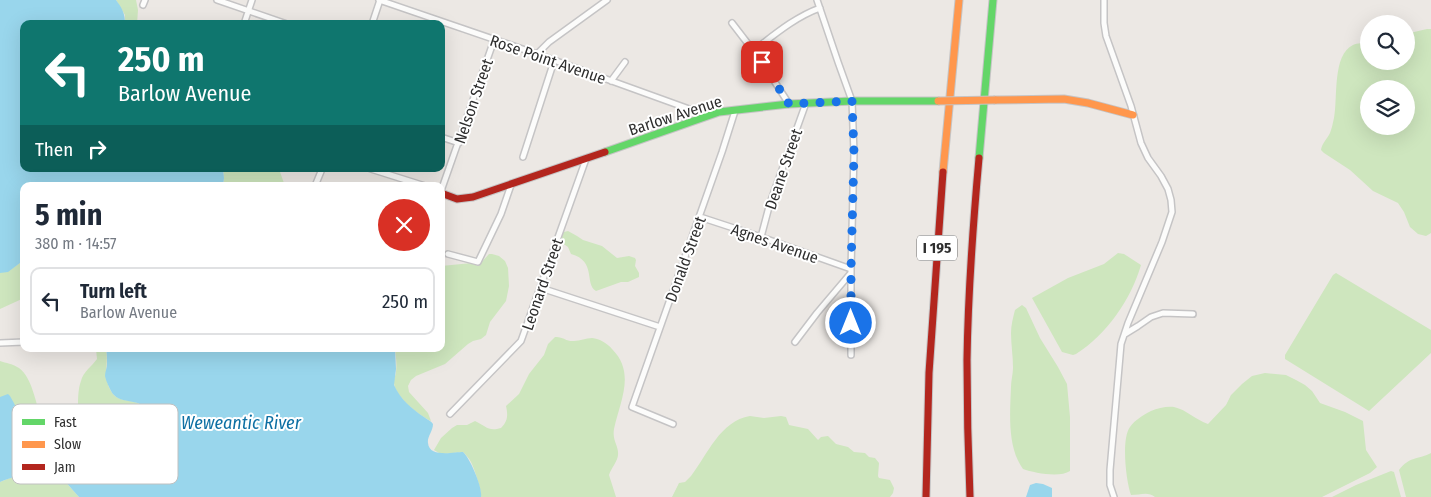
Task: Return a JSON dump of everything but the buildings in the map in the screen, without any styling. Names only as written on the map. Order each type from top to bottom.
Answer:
[{"type":"main road","name":"I 195","points":[[926,497],[928,387],[933,297],[959,0]]},
{"type":"main road","name":"I 195","points":[[970,497],[967,429],[968,338],[974,214],[993,0]]},
{"type":"main road","name":"Barlow Avenue","points":[[445,194],[457,199],[464,199],[511,185],[719,112],[789,104],[852,101],[1064,98],[1133,115]]},
{"type":"street","points":[[217,0],[275,20]]},
{"type":"street","points":[[246,20],[252,0]]},
{"type":"street","points":[[373,20],[380,0]]},
{"type":"street","name":"Rose Point Avenue","points":[[380,0],[437,20]]},
{"type":"street","points":[[536,54],[549,42],[607,0]]},
{"type":"street","points":[[817,0],[852,101],[854,153],[851,355]]},
{"type":"street","points":[[1104,0],[1106,36],[1141,143],[1168,190],[1172,212],[1121,344],[1110,470],[1110,485],[1114,497]]},
{"type":"street","points":[[753,51],[803,15],[820,8]]},
{"type":"street","points":[[732,22],[789,104]]},
{"type":"street","name":"Rose Point Avenue","points":[[445,23],[692,110],[705,113],[719,112]]},
{"type":"street","name":"Nelson Street","points":[[445,182],[494,40]]},
{"type":"street","points":[[523,157],[554,61]]},
{"type":"street","points":[[611,81],[625,62]]},
{"type":"street","name":"Deane Street","points":[[761,237],[770,203],[806,103]]},
{"type":"street","name":"Donald Street","points":[[673,424],[632,407],[700,217],[735,111]]},
{"type":"street","points":[[445,138],[459,143]]},
{"type":"street","name":"Leonard Street","points":[[450,414],[520,344],[586,159]]},
{"type":"street","points":[[381,172],[412,182]]},
{"type":"street","points":[[448,254],[478,262],[501,214],[511,185]]},
{"type":"street","name":"Agnes Avenue","points":[[700,217],[761,237],[851,271]]},
{"type":"street","points":[[795,342],[851,271]]},
{"type":"street","points":[[541,288],[660,327]]},
{"type":"street","points":[[1125,334],[1151,316],[1163,313],[1193,314]]},
{"type":"street","points":[[0,343],[20,342]]},
{"type":"green space","points":[[116,0],[136,0],[137,20],[125,20],[125,15]]},
{"type":"green space","points":[[1431,29],[1431,233],[1426,236],[1418,234],[1410,227],[1398,203],[1373,191],[1350,170],[1321,150],[1323,143],[1330,133],[1334,118],[1339,67],[1346,50],[1360,43],[1360,70],[1415,70],[1415,32]]},
{"type":"green space","points":[[223,172],[280,172],[284,182],[224,182]]},
{"type":"green space","points":[[568,231],[583,240],[602,246],[617,258],[629,256],[635,258],[635,266],[639,277],[596,291],[593,288],[584,262],[579,257],[571,254],[568,247],[562,243],[562,235]]},
{"type":"green space","points":[[1118,253],[1124,254],[1141,265],[1137,278],[1124,304],[1107,327],[1087,346],[1073,355],[1062,352],[1032,298],[1068,278],[1104,264]]},
{"type":"green space","points":[[489,254],[499,256],[505,261],[508,268],[509,286],[506,301],[490,322],[486,335],[468,344],[445,364],[411,380],[408,386],[409,392],[428,413],[431,421],[403,400],[395,388],[395,352],[445,352],[445,266],[472,263],[478,266]]},
{"type":"green space","points":[[20,263],[20,300],[0,309],[0,266],[10,270]]},
{"type":"green space","points":[[1336,273],[1431,330],[1431,353],[1369,411],[1285,359],[1285,355]]},
{"type":"green space","points":[[1022,305],[1026,308],[1040,338],[1067,384],[1070,417],[1070,471],[1066,473],[1047,474],[1023,469],[1014,451],[1010,419],[1013,368],[1011,330],[1015,310]]},
{"type":"green space","points":[[555,337],[571,341],[592,338],[601,340],[612,349],[619,358],[623,368],[625,377],[624,388],[614,429],[618,455],[609,475],[616,497],[481,497],[472,465],[463,452],[443,454],[434,450],[441,438],[457,425],[467,425],[475,421],[490,429],[501,428],[507,418],[506,406],[519,394],[529,374],[544,355],[548,344]]},
{"type":"green space","points":[[96,352],[106,352],[106,375],[108,385],[114,395],[139,404],[78,404],[78,394],[82,378],[97,359]]},
{"type":"green space","points":[[0,361],[19,368],[27,378],[37,404],[12,404],[12,413],[0,405]]},
{"type":"green space","points":[[1265,373],[1286,375],[1305,385],[1312,391],[1320,403],[1363,421],[1366,450],[1377,467],[1370,473],[1322,497],[1155,497],[1147,494],[1131,495],[1127,480],[1125,450],[1127,433],[1134,422],[1151,411],[1171,407],[1179,408],[1208,424],[1242,384],[1252,376]]},
{"type":"green space","points":[[750,416],[764,418],[786,417],[789,425],[808,429],[818,440],[821,437],[828,436],[836,444],[875,458],[879,463],[879,478],[890,480],[894,488],[893,493],[890,497],[672,497],[679,483],[685,482],[691,476],[723,431],[740,419]]},
{"type":"green space","points":[[1431,453],[1431,497],[1406,497],[1399,470],[1410,460]]},
{"type":"green space","points":[[1391,471],[1394,472],[1401,497],[1332,497],[1356,485]]},
{"type":"green space","points":[[12,478],[12,484],[67,484],[79,497],[0,497],[0,482]]},
{"type":"water","points":[[0,0],[116,0],[121,8],[124,20],[20,20],[20,172],[223,172],[224,182],[20,182],[20,263],[8,272],[0,273]]},
{"type":"water","name":"Weweantic River","points":[[106,352],[395,352],[394,385],[400,395],[415,411],[433,424],[428,441],[429,448],[437,452],[463,452],[475,473],[481,497],[79,497],[67,484],[178,484],[178,404],[140,404],[118,398],[111,391],[105,376]]},
{"type":"water","name":"Weweantic River","points":[[8,394],[14,404],[12,404],[12,478],[0,482],[0,397]]},
{"type":"water","points":[[1036,483],[1052,488],[1052,497],[1026,497],[1030,485]]},
{"type":"traffic: fast","points":[[979,158],[993,0]]},
{"type":"traffic: fast","points":[[605,152],[719,112],[789,104],[852,101],[938,101]]},
{"type":"traffic: slow","points":[[943,172],[959,0]]},
{"type":"traffic: slow","points":[[995,100],[1064,99],[1088,103],[1133,115]]},
{"type":"traffic: slow","points":[[938,101],[995,100]]},
{"type":"traffic: jam","points":[[445,194],[457,199],[473,197],[605,152]]},
{"type":"traffic: jam","points":[[970,497],[967,360],[971,259],[979,158]]},
{"type":"traffic: jam","points":[[926,497],[929,373],[943,172]]},
{"type":"route","points":[[762,62],[789,104],[852,101],[854,153],[851,323]]}]
